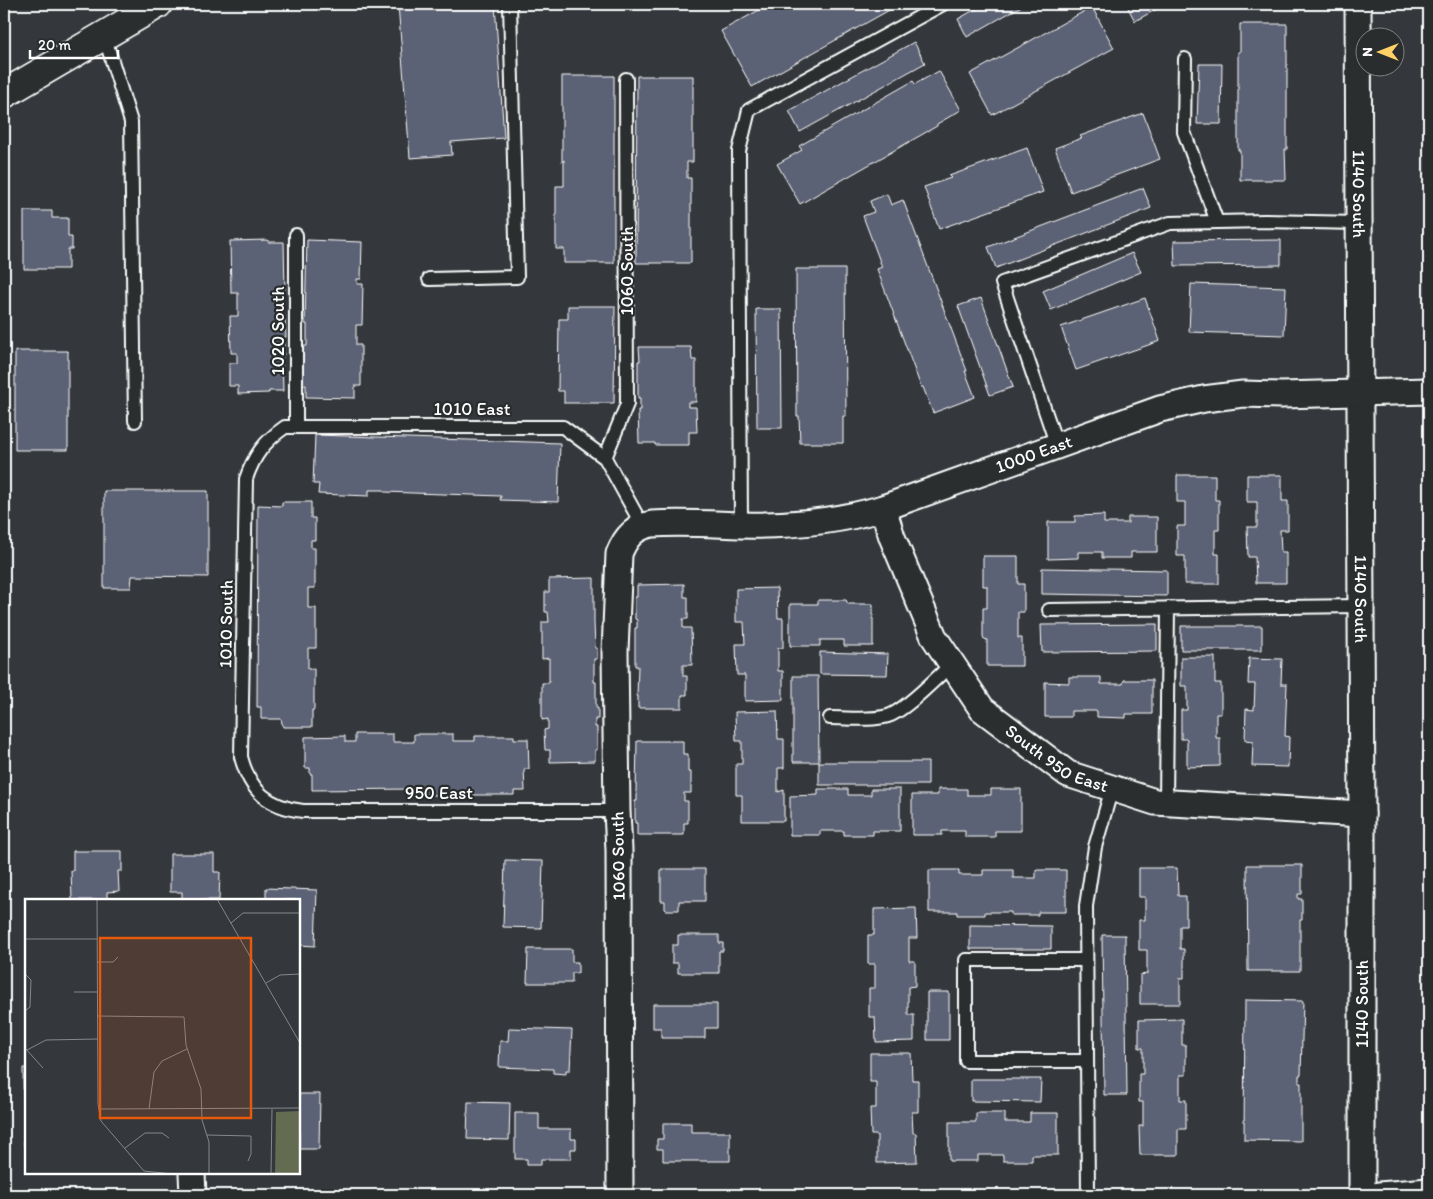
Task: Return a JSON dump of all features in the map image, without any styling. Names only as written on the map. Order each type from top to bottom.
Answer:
[{"type":"main road","points":[[4,94],[158,4]]},
{"type":"street","name":"1140 South","points":[[1358,4],[1362,1195]]},
{"type":"street","name":"1000 East","points":[[642,526],[693,522],[741,525],[819,522],[854,516],[884,508],[1160,408],[1204,398],[1243,394],[1429,391]]},
{"type":"street","name":"South 950 East","points":[[884,508],[892,537],[934,637],[982,709],[1068,774],[1155,802],[1362,814]]},
{"type":"street","name":"1060 South","points":[[620,1195],[619,850],[615,652],[619,554],[624,542],[632,531],[642,526]]},
{"type":"street","points":[[192,1174],[193,1195]]},
{"type":"street","points":[[1379,1195],[1429,1191]]},
{"type":"lane","points":[[429,279],[517,277],[510,4]]},
{"type":"lane","points":[[741,525],[739,151],[749,110],[943,4]]},
{"type":"lane","points":[[104,35],[132,122],[135,421]]},
{"type":"lane","points":[[1185,59],[1184,132],[1217,222]]},
{"type":"lane","name":"1060 South","points":[[605,458],[627,404],[626,79]]},
{"type":"lane","points":[[1057,446],[1002,283],[1170,223],[1358,223]]},
{"type":"lane","name":"1020 South","points":[[296,235],[296,426]]},
{"type":"lane","name":"1010 East","points":[[260,449],[271,436],[286,427],[296,426],[563,428],[605,458],[642,526]]},
{"type":"lane","name":"1010 South","points":[[260,449],[251,463],[246,479],[241,758],[245,772],[253,786],[264,797]]},
{"type":"lane","points":[[1049,610],[1360,606]]},
{"type":"lane","points":[[1166,803],[1168,608]]},
{"type":"lane","points":[[830,718],[890,716],[918,696],[952,664]]},
{"type":"lane","points":[[1088,1195],[1086,906],[1095,847],[1112,788]]},
{"type":"lane","name":"950 East","points":[[264,797],[275,804],[289,809],[303,810],[617,811]]},
{"type":"lane","points":[[1086,960],[966,960],[966,1061],[1087,1061]]},
{"type":"building","points":[[398,4],[495,4],[504,138],[451,142],[452,155],[410,158]]},
{"type":"building","points":[[580,4],[627,4],[627,8],[580,8]]},
{"type":"building","points":[[770,4],[900,4],[752,87],[721,31]]},
{"type":"building","points":[[985,4],[1025,4],[967,37],[958,19]]},
{"type":"building","points":[[1126,4],[1166,4],[1135,21]]},
{"type":"building","points":[[1092,7],[1114,48],[992,115],[970,74]]},
{"type":"building","points":[[1240,24],[1287,24],[1286,180],[1240,180],[1240,150],[1238,150],[1238,52],[1240,52]]},
{"type":"building","points":[[914,42],[925,63],[800,132],[789,111]]},
{"type":"building","points":[[1199,64],[1222,64],[1221,124],[1197,124]]},
{"type":"building","points":[[939,71],[961,110],[937,124],[937,126],[800,204],[777,164],[802,150],[799,146],[913,81],[915,84]]},
{"type":"building","points":[[562,76],[614,76],[614,263],[564,263],[564,249],[556,249],[556,186],[564,186],[564,160],[562,162]]},
{"type":"building","points":[[637,76],[693,76],[693,162],[687,162],[687,178],[691,178],[691,263],[636,263]]},
{"type":"building","points":[[1143,113],[1160,159],[1071,192],[1055,148],[1082,138],[1080,136]]},
{"type":"building","points":[[1027,148],[1043,192],[939,229],[924,187]]},
{"type":"building","points":[[1143,188],[1151,208],[996,268],[988,247]]},
{"type":"building","points":[[887,194],[891,205],[903,200],[975,397],[933,413],[923,387],[921,387],[877,269],[882,267],[863,216],[874,212],[870,201]]},
{"type":"building","points":[[24,211],[52,211],[52,218],[68,218],[68,237],[72,237],[72,249],[68,249],[68,269],[24,269]]},
{"type":"building","points":[[268,240],[268,242],[284,242],[285,292],[281,292],[282,316],[285,316],[286,337],[284,337],[284,355],[282,355],[283,391],[238,394],[238,386],[229,386],[229,363],[237,363],[237,353],[231,353],[230,316],[238,316],[238,293],[231,293],[230,241]]},
{"type":"building","points":[[307,240],[362,242],[361,279],[357,279],[357,284],[363,284],[362,325],[356,325],[356,345],[361,345],[361,386],[355,386],[355,398],[306,397],[306,385],[302,385],[303,346],[307,346],[307,324],[305,324]]},
{"type":"building","points":[[1281,240],[1281,265],[1175,266],[1174,241]]},
{"type":"building","points":[[1132,253],[1141,272],[1051,310],[1043,291]]},
{"type":"building","points":[[796,269],[845,269],[846,416],[843,416],[843,443],[800,443],[799,416],[797,416]]},
{"type":"building","points":[[1191,284],[1286,287],[1284,335],[1189,332]]},
{"type":"building","points":[[981,298],[1013,387],[990,395],[958,306]]},
{"type":"building","points":[[1145,298],[1160,341],[1076,370],[1061,327]]},
{"type":"building","points":[[568,306],[615,306],[614,403],[564,403],[564,391],[558,391],[559,319],[568,319]]},
{"type":"building","points":[[756,309],[781,309],[782,428],[757,428]]},
{"type":"building","points":[[639,347],[691,347],[692,360],[696,360],[696,402],[688,402],[688,407],[696,407],[697,432],[689,432],[689,445],[639,443]]},
{"type":"building","points":[[15,351],[68,351],[68,450],[15,450]]},
{"type":"building","points":[[315,435],[560,443],[558,502],[500,500],[501,496],[384,492],[384,490],[369,490],[369,496],[318,494],[319,484],[313,484]]},
{"type":"building","points":[[1177,475],[1215,475],[1215,500],[1219,500],[1219,530],[1215,530],[1215,554],[1219,554],[1219,584],[1185,584],[1185,556],[1177,556],[1177,526],[1185,526],[1185,502],[1177,502]]},
{"type":"building","points":[[1247,475],[1282,475],[1282,501],[1288,501],[1288,530],[1280,530],[1281,552],[1286,552],[1286,583],[1256,583],[1255,557],[1248,557],[1247,527],[1257,527],[1257,502],[1247,502]]},
{"type":"building","points":[[104,491],[208,491],[208,577],[132,576],[131,588],[104,588]]},
{"type":"building","points":[[282,502],[311,502],[311,518],[315,518],[315,540],[311,540],[311,548],[315,548],[315,588],[308,588],[308,608],[316,608],[316,648],[308,648],[308,669],[314,669],[312,727],[283,727],[281,719],[261,719],[261,707],[257,707],[258,505],[282,506]]},
{"type":"building","points":[[1104,515],[1104,523],[1128,523],[1128,517],[1157,517],[1157,552],[1131,552],[1131,558],[1102,558],[1102,552],[1078,552],[1078,558],[1048,559],[1048,522],[1075,522],[1075,516]]},
{"type":"building","points":[[983,556],[1018,556],[1018,584],[1024,584],[1024,612],[1018,612],[1018,638],[1022,638],[1022,666],[987,666],[987,640],[983,638],[983,608],[987,608],[987,586],[983,586]]},
{"type":"building","points":[[1042,568],[1167,570],[1167,596],[1042,594]]},
{"type":"building","points":[[594,578],[594,622],[597,659],[594,659],[594,682],[596,682],[596,708],[598,708],[598,719],[595,719],[597,750],[595,750],[595,761],[550,762],[550,750],[545,750],[544,730],[548,729],[548,719],[542,720],[542,683],[549,683],[549,658],[542,659],[542,622],[549,622],[548,612],[545,612],[545,592],[549,592],[549,579]]},
{"type":"building","points":[[684,584],[684,597],[688,597],[688,619],[683,619],[683,628],[691,628],[692,665],[683,665],[683,676],[687,676],[687,695],[682,695],[682,708],[638,708],[638,666],[635,666],[635,628],[637,628],[637,620],[635,619],[635,597],[637,597],[637,585]]},
{"type":"building","points":[[777,588],[778,618],[783,618],[783,648],[778,648],[778,671],[783,671],[783,700],[745,701],[745,675],[737,675],[736,644],[745,644],[744,622],[736,622],[736,589]]},
{"type":"building","points":[[818,600],[846,600],[848,604],[873,604],[873,646],[844,646],[844,640],[820,640],[820,646],[790,646],[790,604],[818,604]]},
{"type":"building","points":[[1157,624],[1157,651],[1042,652],[1041,625]]},
{"type":"building","points":[[1181,626],[1262,626],[1262,650],[1181,650]]},
{"type":"building","points":[[1429,646],[1429,684],[1427,684]]},
{"type":"building","points":[[820,652],[888,654],[887,675],[820,674]]},
{"type":"building","points":[[1181,657],[1215,657],[1215,683],[1221,683],[1221,714],[1216,714],[1216,738],[1220,738],[1220,766],[1187,767],[1187,739],[1181,739],[1181,710],[1187,710],[1187,686],[1181,686]]},
{"type":"building","points":[[1249,658],[1282,659],[1281,684],[1287,684],[1285,736],[1289,737],[1288,767],[1252,766],[1253,741],[1245,740],[1246,709],[1254,710],[1255,684],[1248,684]]},
{"type":"building","points":[[793,676],[818,676],[819,762],[793,762]]},
{"type":"building","points":[[1069,677],[1101,677],[1101,684],[1123,684],[1124,680],[1152,680],[1152,714],[1126,714],[1126,718],[1097,717],[1097,711],[1071,711],[1071,717],[1045,717],[1045,682],[1069,683]]},
{"type":"building","points":[[777,711],[778,739],[784,739],[784,768],[778,768],[778,792],[784,790],[784,821],[742,821],[742,795],[736,795],[736,764],[742,764],[742,741],[736,741],[735,712]]},
{"type":"building","points":[[355,734],[393,734],[393,742],[414,742],[414,734],[453,734],[453,741],[475,741],[475,736],[514,736],[514,739],[528,739],[529,769],[524,769],[525,791],[514,791],[514,795],[413,795],[413,789],[312,790],[312,774],[310,774],[310,768],[305,768],[305,737],[345,736],[345,742],[355,742]]},
{"type":"building","points":[[637,741],[683,741],[683,754],[688,754],[688,772],[691,772],[691,793],[684,793],[684,801],[688,801],[688,823],[684,823],[684,835],[637,835],[635,801],[637,801]]},
{"type":"building","points":[[819,762],[928,762],[928,785],[819,785]]},
{"type":"building","points":[[1429,773],[1429,810],[1426,810]]},
{"type":"building","points":[[818,789],[848,789],[848,795],[871,795],[871,789],[900,789],[900,831],[873,831],[873,835],[844,835],[844,831],[820,831],[820,835],[790,835],[790,796],[818,795]]},
{"type":"building","points":[[938,789],[967,789],[967,795],[991,795],[991,789],[1021,789],[1021,831],[995,831],[995,837],[965,837],[965,831],[942,831],[942,835],[912,835],[912,795],[938,795]]},
{"type":"building","points":[[73,851],[122,851],[122,871],[118,871],[119,891],[107,892],[107,899],[72,899],[71,871],[73,871]]},
{"type":"building","points":[[170,854],[214,854],[214,872],[220,872],[219,899],[182,899],[182,892],[170,892]]},
{"type":"building","points":[[505,860],[543,861],[541,928],[503,927]]},
{"type":"building","points":[[1247,865],[1302,865],[1302,894],[1298,894],[1298,899],[1302,899],[1300,971],[1248,971]]},
{"type":"building","points":[[1139,868],[1177,868],[1178,896],[1186,896],[1186,926],[1180,926],[1180,949],[1184,949],[1184,978],[1180,978],[1180,1004],[1140,1004],[1140,975],[1147,974],[1147,950],[1139,950],[1139,920],[1145,920],[1145,897],[1139,897]]},
{"type":"building","points":[[661,869],[705,869],[705,901],[679,901],[679,910],[665,910],[665,901],[661,901]]},
{"type":"building","points":[[929,870],[959,870],[959,875],[983,875],[983,870],[1013,870],[1013,878],[1036,878],[1036,870],[1066,870],[1066,912],[1038,912],[1038,915],[1011,915],[1011,912],[985,912],[985,915],[957,915],[957,912],[929,912]]},
{"type":"building","points":[[266,888],[317,890],[315,946],[300,945],[300,899],[266,899]]},
{"type":"building","points":[[916,908],[917,938],[909,938],[909,961],[915,961],[915,986],[908,987],[908,1015],[914,1015],[914,1041],[876,1042],[875,1017],[869,1017],[869,988],[875,988],[875,964],[868,964],[868,935],[874,935],[874,909]]},
{"type":"building","points":[[970,925],[1051,926],[1051,949],[970,949]]},
{"type":"building","points":[[678,935],[719,935],[719,943],[723,943],[723,951],[719,951],[719,973],[678,973],[678,963],[672,963],[672,945],[678,945]]},
{"type":"building","points":[[1102,935],[1125,935],[1127,1095],[1104,1095]]},
{"type":"building","points":[[528,949],[572,949],[572,962],[578,962],[578,973],[572,973],[572,983],[527,983]]},
{"type":"building","points":[[927,992],[949,992],[949,1040],[927,1040]]},
{"type":"building","points":[[1245,1000],[1303,1001],[1301,1075],[1299,1075],[1299,1083],[1301,1083],[1301,1141],[1244,1140]]},
{"type":"building","points":[[653,1004],[717,1004],[717,1028],[705,1028],[705,1038],[661,1038],[661,1028],[653,1028]]},
{"type":"building","points":[[1182,1019],[1182,1045],[1186,1045],[1186,1075],[1180,1075],[1180,1100],[1186,1100],[1186,1129],[1178,1129],[1178,1155],[1140,1155],[1139,1126],[1143,1126],[1143,1102],[1139,1102],[1139,1074],[1143,1074],[1143,1048],[1139,1048],[1139,1020]]},
{"type":"building","points":[[509,1028],[572,1030],[570,1070],[566,1070],[566,1074],[553,1073],[553,1069],[499,1067],[500,1041],[508,1041]]},
{"type":"building","points":[[870,1053],[911,1053],[912,1080],[918,1080],[918,1112],[912,1112],[913,1133],[916,1133],[917,1162],[877,1163],[877,1135],[871,1135],[870,1108],[876,1108],[876,1082],[870,1082]]},
{"type":"building","points":[[23,1068],[25,1068],[25,1146]]},
{"type":"building","points":[[971,1079],[1041,1079],[1040,1102],[971,1101]]},
{"type":"building","points":[[300,1094],[320,1094],[319,1149],[300,1149]]},
{"type":"building","points":[[468,1102],[510,1103],[509,1140],[467,1139]]},
{"type":"building","points":[[515,1113],[539,1113],[539,1129],[571,1129],[571,1139],[576,1139],[576,1149],[571,1149],[571,1159],[541,1159],[541,1165],[527,1165],[527,1159],[515,1159]]},
{"type":"building","points":[[976,1113],[1005,1113],[1005,1122],[1030,1122],[1030,1113],[1058,1113],[1058,1155],[1032,1155],[1032,1161],[1003,1161],[1003,1155],[978,1155],[978,1161],[949,1161],[949,1122],[976,1122]]},
{"type":"building","points":[[663,1123],[691,1123],[691,1132],[730,1132],[730,1161],[663,1161],[663,1149],[657,1149],[657,1139],[663,1139]]}]
